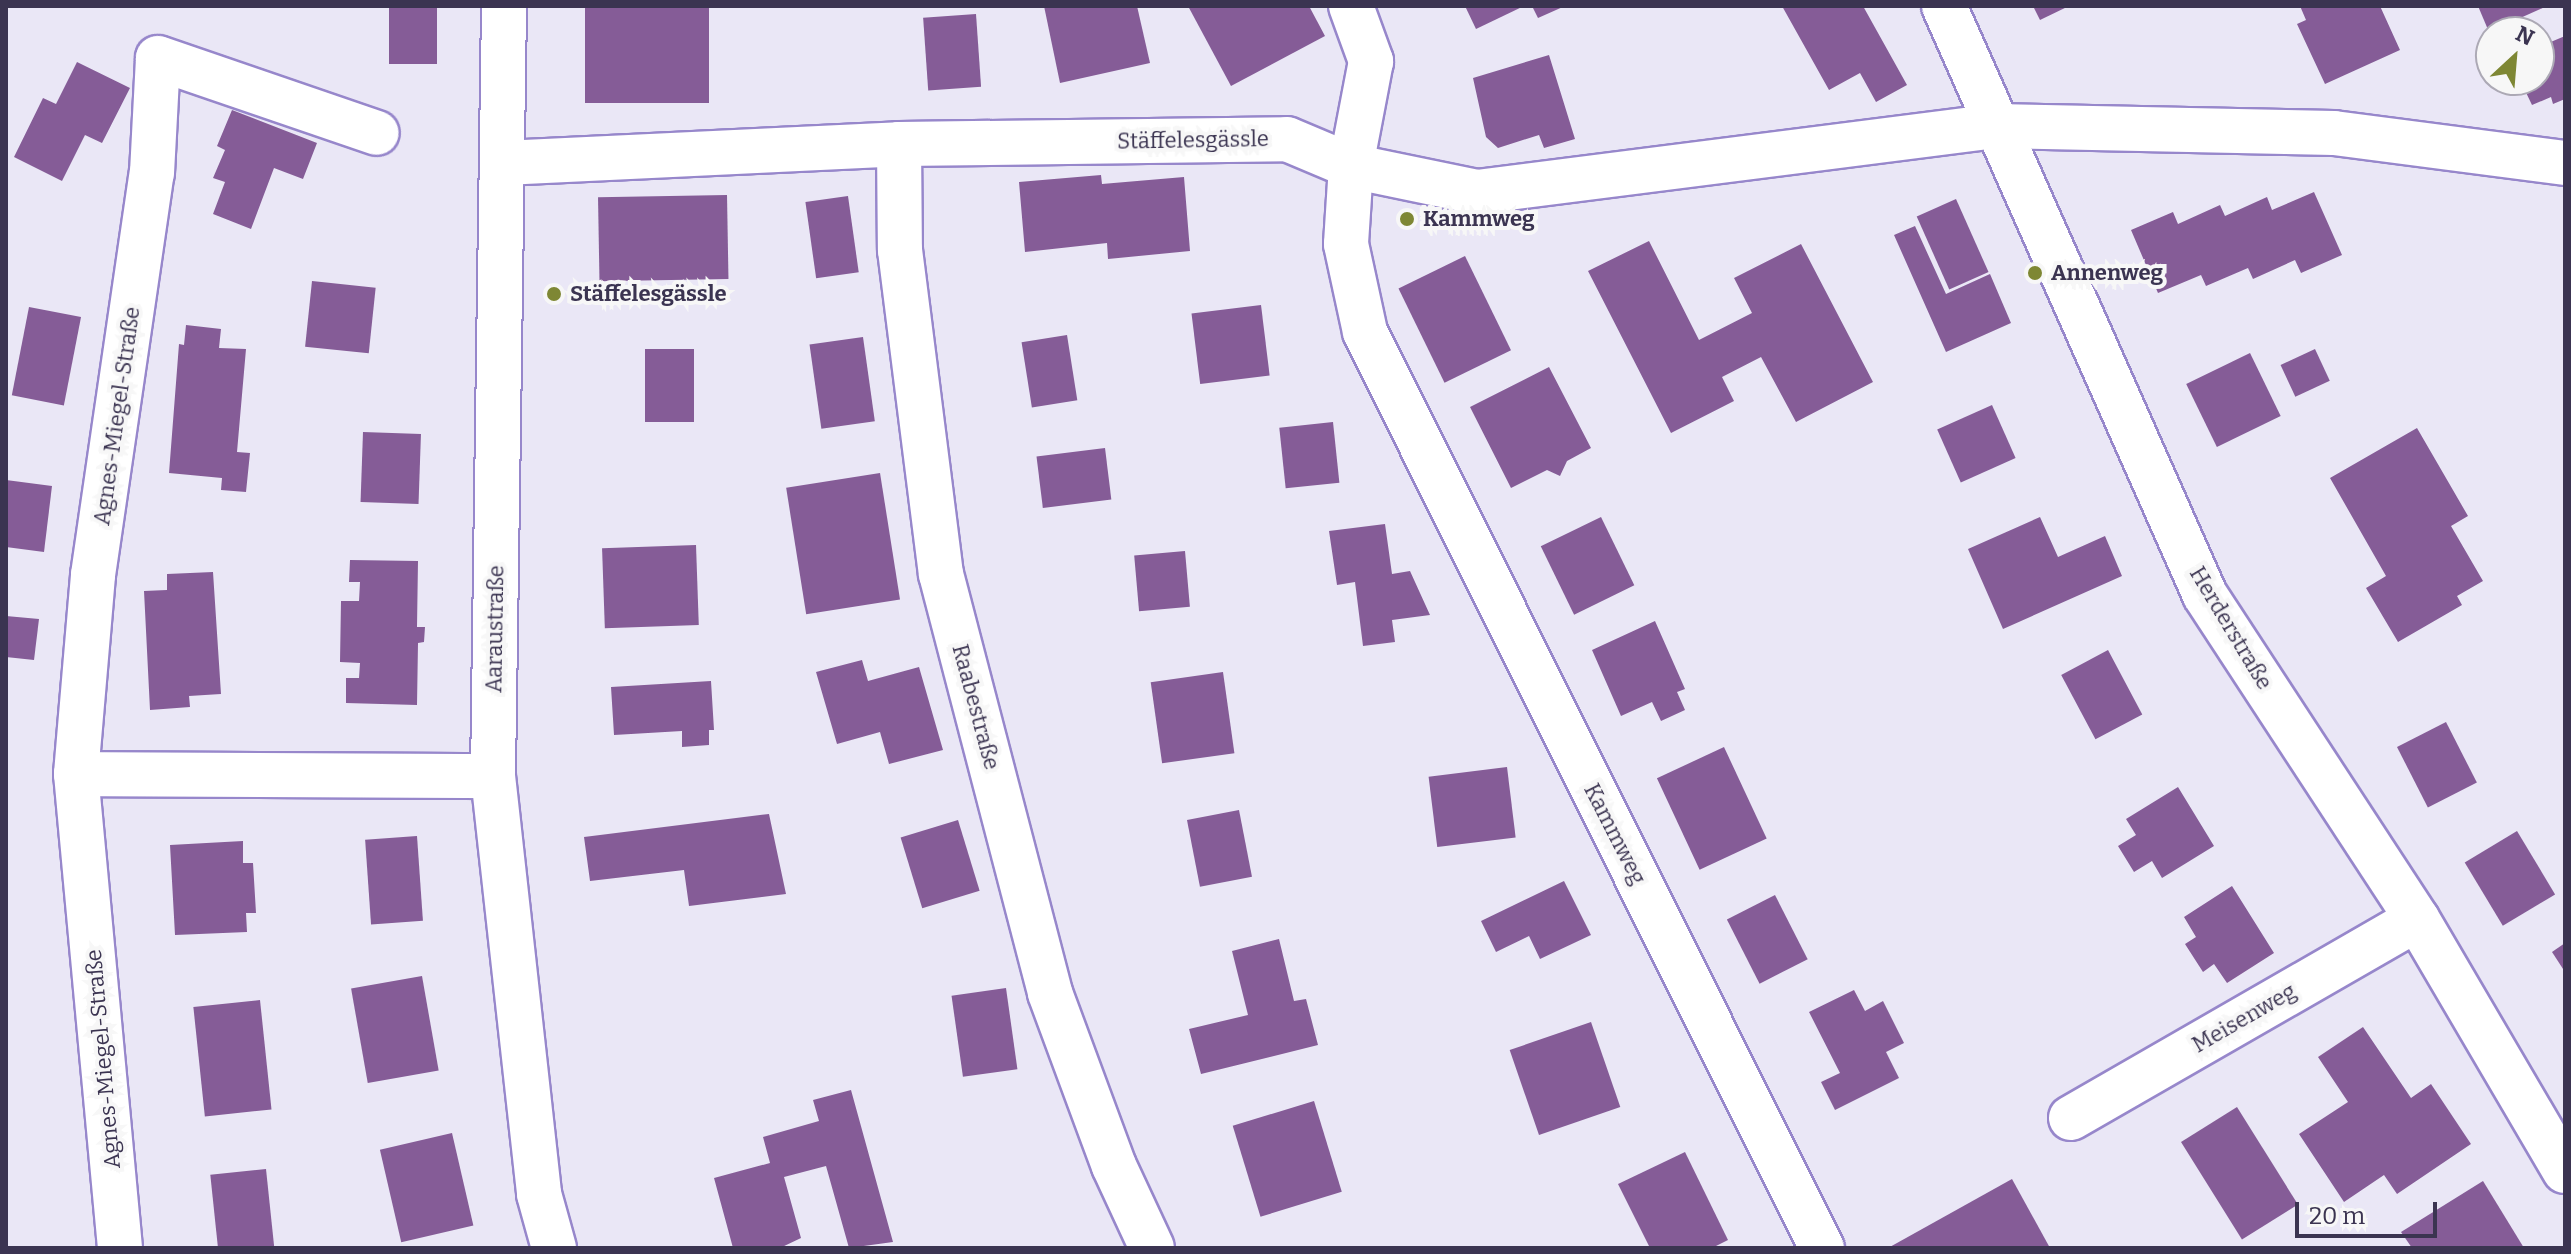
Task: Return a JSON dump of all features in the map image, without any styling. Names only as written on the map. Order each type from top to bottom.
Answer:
[{"type":"street","name":"Aaraustraße","points":[[504,6],[493,776],[539,1194],[554,1248]]},
{"type":"street","name":"Kammweg","points":[[1351,6],[1371,61],[1351,166],[1346,244],[1365,332],[1822,1248]]},
{"type":"street","name":"Herderstraße","points":[[1944,6],[2205,595],[2417,919],[2565,1171]]},
{"type":"street","name":"Agnes-Miegel-Straße","points":[[120,1248],[76,774],[93,575],[152,173],[158,58],[377,133]]},
{"type":"street","points":[[1351,166],[1477,192],[1996,126],[2334,133],[2565,163]]},
{"type":"street","name":"Stäffelesgässle","points":[[503,163],[899,144],[1287,139],[1351,166]]},
{"type":"street","name":"Raabestraße","points":[[899,144],[900,250],[941,574],[1050,993],[1114,1166],[1152,1248]]},
{"type":"street","points":[[76,774],[493,776]]},
{"type":"street","name":"Meisenweg","points":[[2071,1118],[2417,919]]},
{"type":"building","points":[[389,6],[437,6],[437,64],[389,64]]},
{"type":"building","points":[[585,6],[709,6],[709,103],[585,103]]},
{"type":"building","points":[[1044,6],[1137,6],[1150,63],[1060,83]]},
{"type":"building","points":[[1188,6],[1309,6],[1325,36],[1231,86]]},
{"type":"building","points":[[1465,6],[1524,6],[1476,29]]},
{"type":"building","points":[[1532,6],[1565,6],[1538,18]]},
{"type":"building","points":[[1782,6],[1863,6],[1907,85],[1876,102],[1860,73],[1829,90]]},
{"type":"building","points":[[2033,6],[2069,6],[2040,20]]},
{"type":"building","points":[[2300,6],[2380,6],[2400,50],[2325,84],[2297,24],[2306,20]]},
{"type":"building","points":[[2478,6],[2547,6],[2525,16],[2482,16]]},
{"type":"building","points":[[976,14],[981,87],[928,91],[923,18]]},
{"type":"building","points":[[2565,36],[2565,99],[2553,104],[2551,97],[2532,105],[2528,96],[2555,96],[2555,40]]},
{"type":"building","points":[[1549,55],[1575,139],[1544,148],[1539,135],[1498,148],[1486,137],[1473,78]]},
{"type":"building","points":[[77,62],[130,88],[102,143],[85,135],[62,181],[14,157],[43,98],[56,104]]},
{"type":"building","points":[[232,110],[317,143],[303,179],[274,168],[251,229],[213,214],[225,182],[213,178],[225,150],[217,146]]},
{"type":"building","points":[[1101,175],[1102,184],[1184,177],[1190,251],[1108,259],[1107,243],[1025,252],[1019,182]]},
{"type":"building","points":[[2314,192],[2342,255],[2301,273],[2295,260],[2253,279],[2248,268],[2206,286],[2201,275],[2158,293],[2131,230],[2173,212],[2178,224],[2220,205],[2225,216],[2267,197],[2272,210]]},
{"type":"building","points":[[727,195],[728,279],[599,281],[598,197]]},
{"type":"building","points":[[848,196],[859,272],[816,278],[805,202]]},
{"type":"building","points":[[1956,199],[1989,272],[1949,290],[1917,216]]},
{"type":"building","points":[[1915,226],[1946,294],[1990,274],[2011,323],[1946,352],[1894,235]]},
{"type":"building","points":[[1649,241],[1699,340],[1752,313],[1734,278],[1801,244],[1873,382],[1796,422],[1761,357],[1722,377],[1734,401],[1671,433],[1588,271]]},
{"type":"building","points":[[1465,256],[1511,350],[1445,383],[1398,288]]},
{"type":"building","points":[[312,281],[376,288],[369,353],[305,347]]},
{"type":"building","points":[[1261,305],[1270,375],[1200,384],[1192,314]]},
{"type":"building","points":[[29,307],[81,317],[64,405],[12,395]]},
{"type":"building","points":[[186,325],[221,329],[219,348],[246,349],[237,452],[250,453],[246,492],[221,490],[222,478],[169,473],[179,344],[184,345]]},
{"type":"building","points":[[1067,335],[1077,400],[1032,407],[1022,342]]},
{"type":"building","points":[[863,337],[875,421],[821,429],[810,345]]},
{"type":"building","points":[[645,349],[694,349],[694,422],[645,422]]},
{"type":"building","points":[[2315,349],[2330,381],[2295,397],[2281,365]]},
{"type":"building","points":[[2250,353],[2281,416],[2217,447],[2186,384]]},
{"type":"building","points":[[1549,367],[1591,448],[1567,461],[1560,476],[1547,470],[1511,488],[1470,407]]},
{"type":"building","points":[[1992,405],[2016,458],[1961,482],[1937,429]]},
{"type":"building","points":[[1333,422],[1339,483],[1286,488],[1279,428]]},
{"type":"building","points":[[2417,428],[2468,516],[2451,526],[2483,581],[2457,596],[2462,605],[2398,642],[2366,588],[2386,576],[2330,478]]},
{"type":"building","points":[[363,432],[421,434],[419,504],[361,502]]},
{"type":"building","points":[[1105,448],[1111,500],[1043,508],[1037,456]]},
{"type":"building","points":[[880,473],[900,599],[806,614],[786,488]]},
{"type":"building","points":[[6,480],[52,486],[44,552],[6,547]]},
{"type":"building","points":[[1601,517],[1634,585],[1574,615],[1541,546]]},
{"type":"building","points":[[2040,517],[2058,557],[2105,536],[2122,576],[2003,629],[1968,549]]},
{"type":"building","points":[[1385,524],[1392,574],[1410,571],[1430,615],[1392,620],[1395,642],[1363,646],[1355,582],[1337,585],[1329,531]]},
{"type":"building","points":[[696,545],[699,625],[605,628],[602,548]]},
{"type":"building","points":[[1185,551],[1190,607],[1139,611],[1134,555]]},
{"type":"building","points":[[350,560],[418,561],[417,627],[425,627],[424,642],[418,643],[417,705],[346,703],[346,678],[359,678],[360,663],[340,662],[341,601],[359,601],[360,582],[349,582]]},
{"type":"building","points":[[213,572],[221,694],[189,696],[190,707],[150,710],[144,591],[167,590],[167,574]]},
{"type":"building","points":[[6,616],[39,619],[34,660],[6,657]]},
{"type":"building","points":[[1655,621],[1685,689],[1677,692],[1685,710],[1661,721],[1652,702],[1621,716],[1592,650]]},
{"type":"building","points":[[2108,650],[2142,714],[2095,739],[2061,675]]},
{"type":"building","points":[[862,660],[868,681],[919,667],[943,750],[889,764],[880,732],[837,744],[816,672]]},
{"type":"building","points":[[1223,672],[1234,753],[1162,763],[1151,682]]},
{"type":"building","points":[[711,681],[714,730],[709,730],[709,745],[682,747],[682,731],[614,735],[611,687]]},
{"type":"building","points":[[2446,722],[2477,783],[2428,808],[2397,747]]},
{"type":"building","points":[[1724,747],[1767,839],[1700,870],[1657,778]]},
{"type":"building","points":[[1507,767],[1516,837],[1437,847],[1429,777]]},
{"type":"building","points":[[2178,787],[2214,846],[2162,878],[2152,861],[2134,872],[2118,846],[2136,835],[2126,819]]},
{"type":"building","points":[[1239,810],[1252,877],[1200,887],[1187,820]]},
{"type":"building","points":[[769,814],[786,894],[689,906],[684,870],[590,881],[584,837]]},
{"type":"building","points":[[958,820],[980,891],[922,908],[901,838]]},
{"type":"building","points":[[2517,831],[2555,894],[2503,926],[2465,862]]},
{"type":"building","points":[[417,836],[423,921],[371,924],[365,840]]},
{"type":"building","points":[[243,841],[243,863],[253,863],[256,913],[246,913],[247,932],[175,935],[170,845]]},
{"type":"building","points":[[1564,881],[1591,935],[1540,959],[1529,936],[1496,952],[1481,921]]},
{"type":"building","points":[[2232,886],[2274,953],[2227,983],[2214,964],[2203,972],[2185,944],[2196,937],[2184,917]]},
{"type":"building","points":[[1775,895],[1808,959],[1760,984],[1727,920]]},
{"type":"building","points":[[1279,939],[1294,1001],[1306,999],[1318,1045],[1201,1074],[1189,1029],[1248,1015],[1232,951]]},
{"type":"building","points":[[2565,943],[2565,972],[2552,952]]},
{"type":"building","points":[[422,976],[439,1071],[368,1083],[351,989]]},
{"type":"building","points":[[1006,988],[1017,1069],[963,1077],[952,996]]},
{"type":"building","points":[[1854,990],[1865,1011],[1883,1001],[1904,1043],[1886,1052],[1899,1078],[1835,1110],[1821,1082],[1840,1073],[1809,1012]]},
{"type":"building","points":[[260,1000],[271,1109],[205,1116],[193,1007]]},
{"type":"building","points":[[1591,1022],[1620,1107],[1539,1135],[1510,1050]]},
{"type":"building","points":[[2363,1027],[2411,1098],[2431,1084],[2471,1144],[2397,1194],[2384,1175],[2344,1202],[2299,1134],[2348,1102],[2318,1057]]},
{"type":"building","points":[[851,1090],[893,1242],[849,1248],[826,1166],[784,1177],[801,1238],[780,1248],[733,1248],[714,1178],[770,1163],[763,1137],[819,1121],[813,1100]]},
{"type":"building","points":[[1314,1101],[1342,1192],[1260,1217],[1233,1126]]},
{"type":"building","points":[[2237,1107],[2298,1205],[2242,1240],[2181,1142]]},
{"type":"building","points":[[452,1133],[473,1226],[401,1242],[380,1150]]},
{"type":"building","points":[[1685,1152],[1728,1240],[1712,1248],[1650,1248],[1618,1184]]},
{"type":"building","points":[[266,1169],[274,1248],[218,1248],[210,1175]]},
{"type":"building","points":[[2012,1179],[2050,1248],[1888,1248]]},
{"type":"building","points":[[2483,1181],[2524,1248],[2412,1248],[2401,1232]]},
{"type":"place","name":"Kammweg","points":[[1407,219]]},
{"type":"place","name":"Annenweg","points":[[2035,273]]},
{"type":"place","name":"Stäffelesgässle","points":[[554,294]]}]
